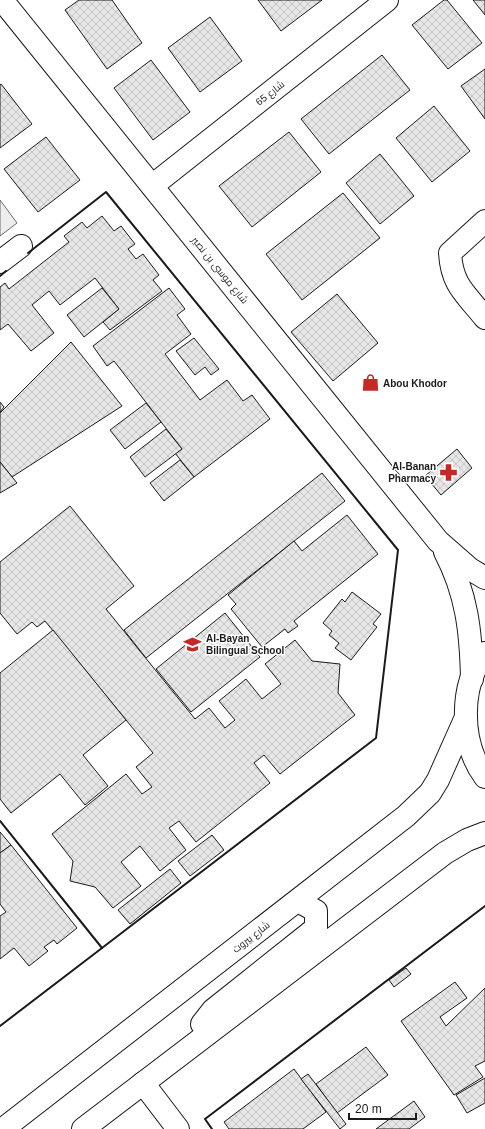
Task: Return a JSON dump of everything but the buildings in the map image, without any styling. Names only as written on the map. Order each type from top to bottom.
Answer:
[{"type":"main road","name":"شارع موسى بن نصير","points":[[2,0],[438,541],[470,569],[485,578]]},
{"type":"main road","name":"شارع 65","points":[[152,186],[387,0]]},
{"type":"main road","points":[[485,221],[450,253],[451,269],[456,283],[485,318]]},
{"type":"main road","points":[[0,262],[21,246]]},
{"type":"main road","name":"شارع موسى بن نصير","points":[[438,541],[459,581],[464,600],[469,623],[472,679]]},
{"type":"main road","points":[[485,653],[472,679],[467,697],[466,716],[468,736],[473,755],[485,777]]},
{"type":"main road","name":"شارع بيروت","points":[[3,1129],[406,816],[430,793],[445,767],[466,716]]},
{"type":"main road","points":[[82,1129],[445,853],[455,846],[485,833]]},
{"type":"main road","points":[[174,1060],[213,1010],[316,928],[316,912],[298,900]]},
{"type":"main road","points":[[144,1083],[178,1129]]},
{"type":"shaded area","points":[[0,200],[17,223],[0,236]]},
{"type":"wall","points":[[0,821],[102,948],[376,738],[398,550],[106,192],[28,253]]},
{"type":"wall","points":[[0,276],[6,271]]},
{"type":"wall","points":[[212,1129],[205,1119],[485,906]]},
{"type":"wall","points":[[0,1026],[102,948]]},
{"type":"place","name":"Abou Khodor","points":[[370,383]]},
{"type":"place","name":"Al-Banan Pharmacy","points":[[449,472]]},
{"type":"place","name":"Al-Bayan Bilingual School","points":[[193,644]]}]
